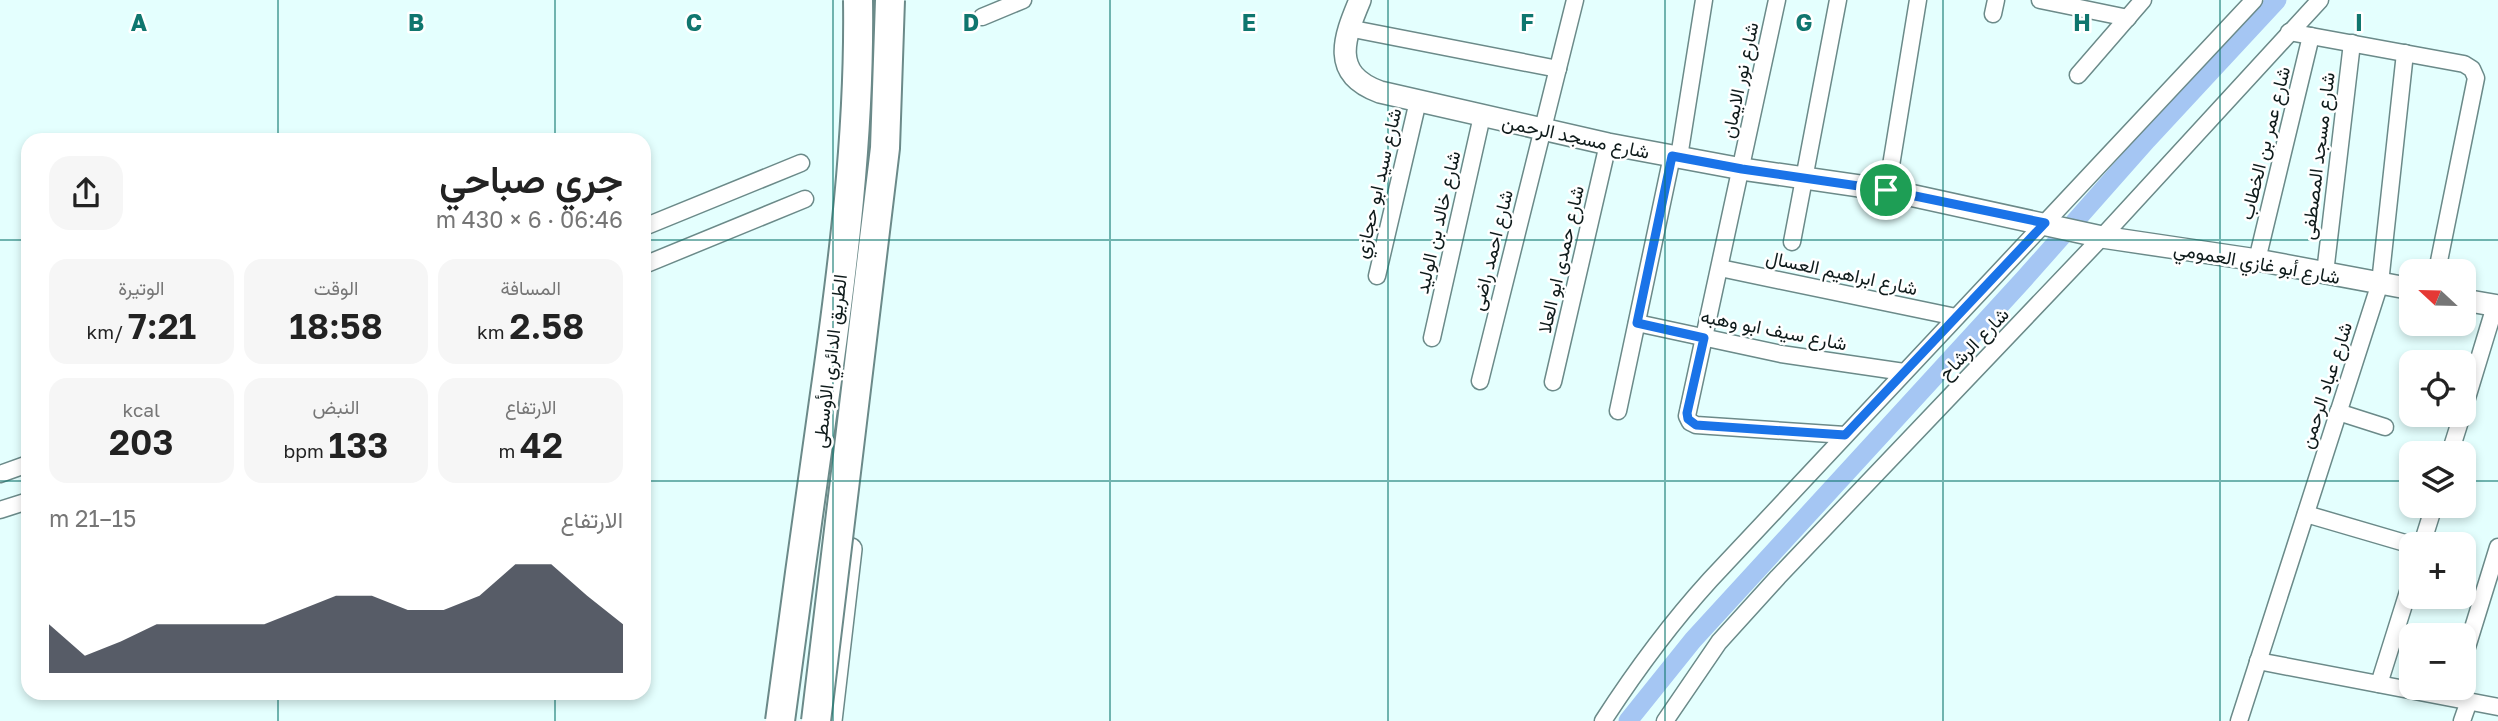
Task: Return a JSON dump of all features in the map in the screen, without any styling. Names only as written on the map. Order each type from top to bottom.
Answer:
[{"type":"highway","name":"الطريق الدائري الأوسطى","points":[[780,721],[838,304],[856,114],[858,0]]},
{"type":"highway","name":"الطريق الدائري الأوسطى","points":[[816,721],[884,148],[890,0]]},
{"type":"street","points":[[772,721],[842,147],[845,96],[844,0]]},
{"type":"street","points":[[831,721],[898,148],[901,0]]},
{"type":"street","points":[[982,17],[1023,0]]},
{"type":"street","points":[[1360,0],[1348,28],[1558,69]]},
{"type":"street","name":"شارع احمد راضى","points":[[1480,381],[1575,0]]},
{"type":"street","points":[[1618,411],[1675,157],[1704,0]]},
{"type":"street","name":"شارع نور الايمان","points":[[1777,0],[1687,413],[1693,424],[1845,435]]},
{"type":"street","points":[[1793,242],[1838,0]]},
{"type":"street","points":[[1886,190],[1918,0]]},
{"type":"street","points":[[2040,0],[2128,18]]},
{"type":"street","points":[[2078,75],[2143,0]]},
{"type":"street","name":"شارع الرشاح","points":[[1603,721],[1672,621],[2254,0]]},
{"type":"street","name":"شارع الرشاح","points":[[1665,721],[1727,633],[2102,237],[2320,0]]},
{"type":"street","name":"شارع مسجد الرحمن","points":[[1348,28],[1344,54],[1356,79],[1380,92],[1608,144],[1742,169],[1886,190],[2102,237]]},
{"type":"street","points":[[2289,32],[2459,63],[2472,69],[2476,78],[2439,259]]},
{"type":"street","name":"شارع عمر بن الخطاب","points":[[2258,260],[2311,36]]},
{"type":"street","name":"شارع مسجد المصطفى","points":[[2325,273],[2352,43]]},
{"type":"street","name":"شارع عباد الرحمن","points":[[2239,721],[2380,284],[2405,53]]},
{"type":"street","name":"شارع سيد ابو حجازي","points":[[1377,276],[1418,101]]},
{"type":"street","name":"شارع خالد بن الوليد","points":[[1432,338],[1482,116]]},
{"type":"street","name":"شارع حمدى ابو العلا","points":[[1553,382],[1608,144]]},
{"type":"street","points":[[651,224],[801,163]]},
{"type":"street","points":[[651,262],[804,199]]},
{"type":"street","name":"شارع أبو غازي العمومي","points":[[2102,237],[2258,260],[2399,287]]},
{"type":"street","name":"شارع ابراهيم العسال","points":[[1720,268],[1956,317]]},
{"type":"street","points":[[2476,302],[2497,306],[2476,371]]},
{"type":"street","name":"شارع سيف ابو وهبه","points":[[1637,323],[1781,354],[1904,372]]},
{"type":"street","points":[[2338,412],[2385,427]]},
{"type":"street","points":[[0,474],[21,466]]},
{"type":"street","points":[[0,510],[21,503]]},
{"type":"street","points":[[2306,514],[2399,541]]},
{"type":"street","points":[[2475,623],[2498,547]]},
{"type":"street","points":[[792,562],[849,567]]},
{"type":"street","points":[[2379,684],[2403,609]]},
{"type":"street","points":[[2258,662],[2399,686]]},
{"type":"street","points":[[2462,721],[2469,701],[2498,706]]},
{"type":"waterway","points":[[1628,721],[1693,640],[2277,0]]},
{"type":"route","points":[[1672,156],[1886,190],[2045,223],[1845,435],[1696,425],[1690,422],[1687,413],[1704,338],[1637,323],[1672,156]]}]
